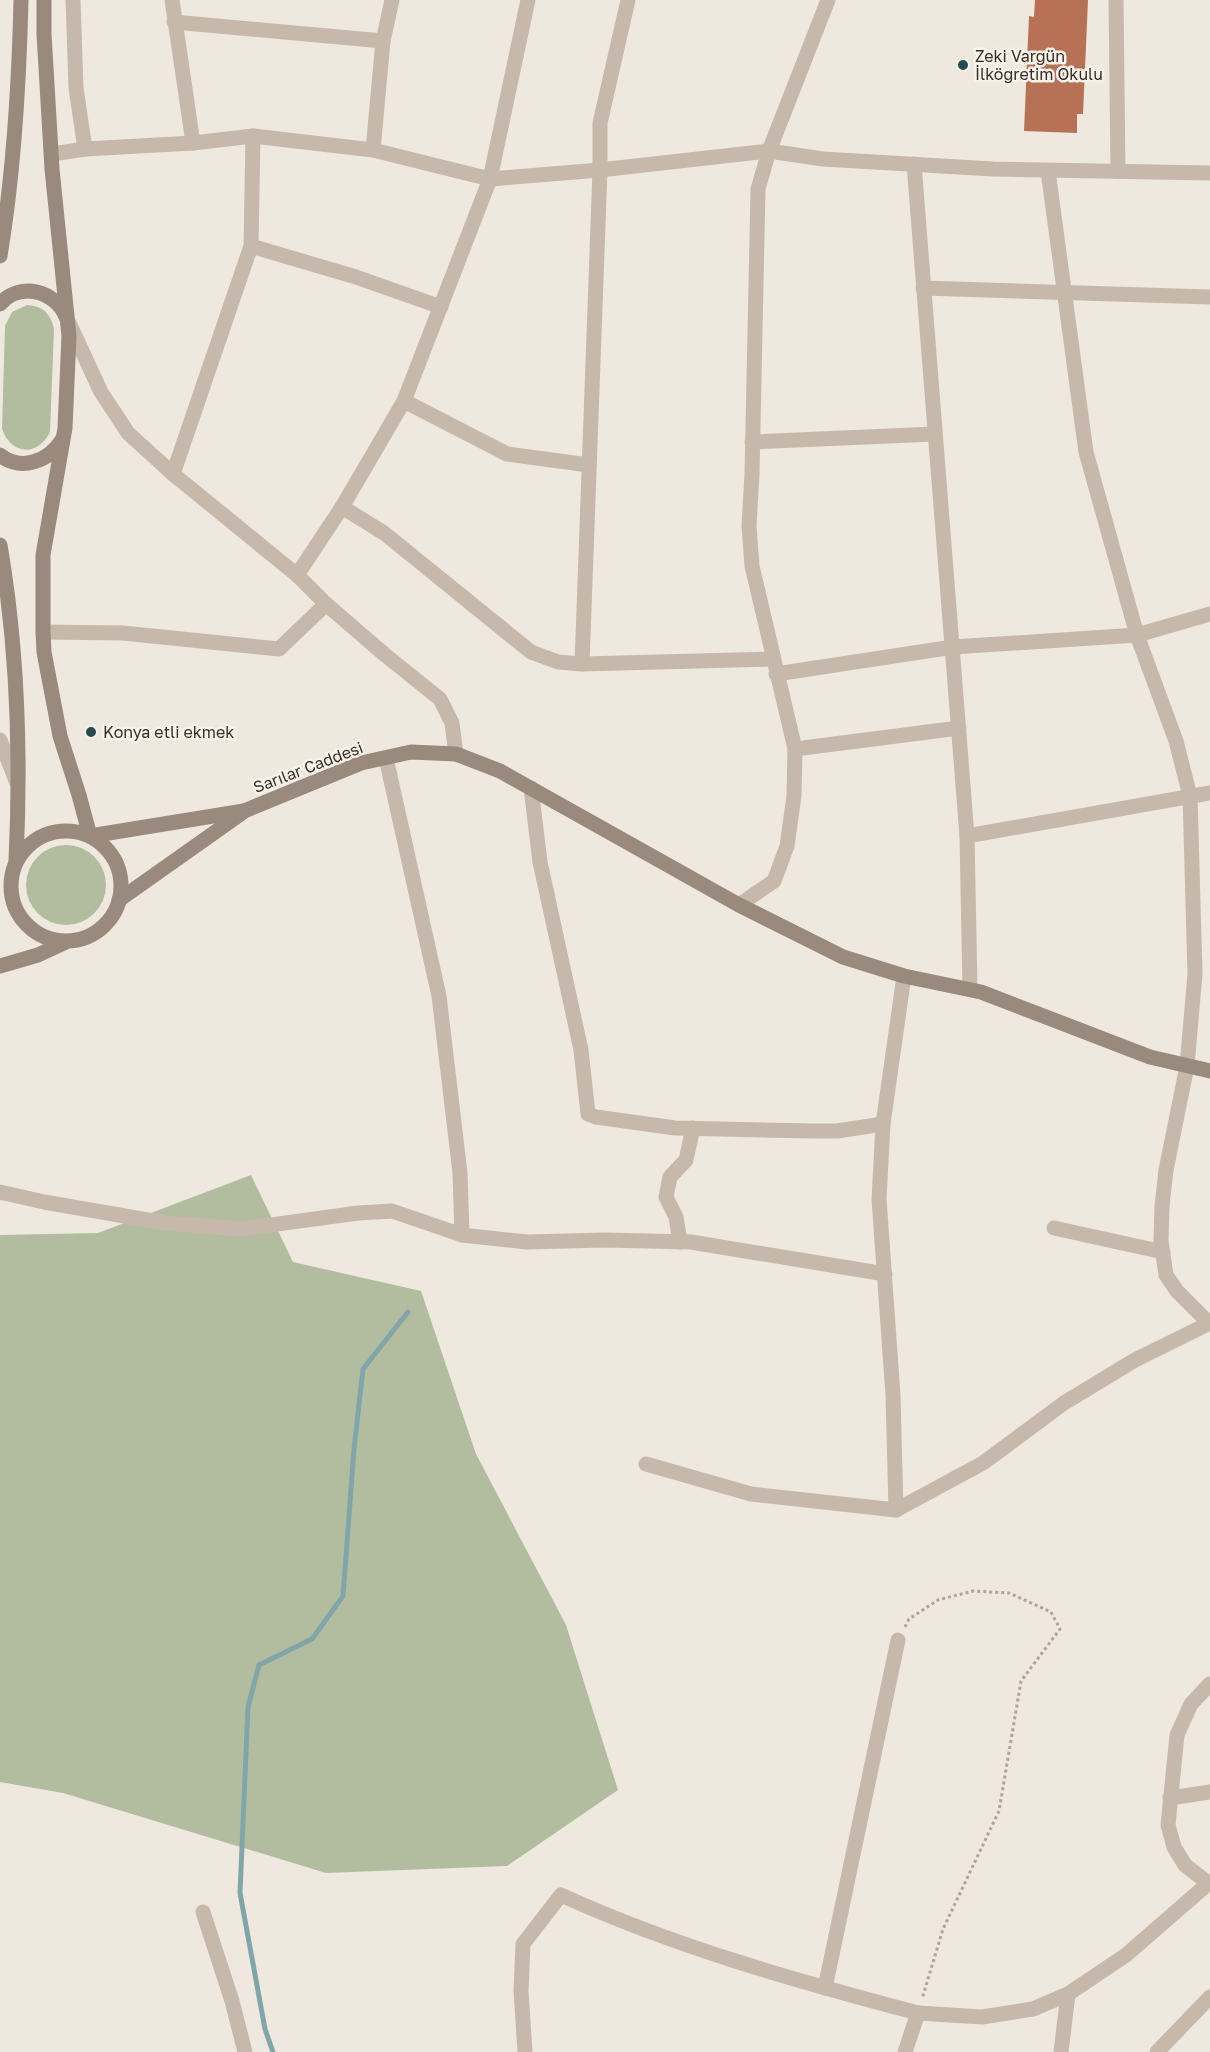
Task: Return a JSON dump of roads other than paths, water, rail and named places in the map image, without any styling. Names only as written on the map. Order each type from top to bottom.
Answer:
[{"type":"street","points":[[0,256],[20,61],[21,0]]},
{"type":"street","points":[[44,0],[52,154],[69,323],[65,428],[43,555],[44,652],[60,736],[90,836],[105,847],[116,863],[121,881],[119,900]]},
{"type":"street","points":[[73,0],[76,88],[85,149]]},
{"type":"street","points":[[172,0],[193,143]]},
{"type":"street","points":[[373,150],[383,40],[392,0]]},
{"type":"street","points":[[297,575],[342,507],[404,401],[490,179],[528,0]]},
{"type":"street","points":[[582,664],[600,123],[628,0]]},
{"type":"street","points":[[740,905],[774,881],[787,846],[794,796],[795,749],[752,566],[748,526],[758,189],[769,151],[828,0]]},
{"type":"street","points":[[1116,0],[1118,171]]},
{"type":"street","points":[[174,22],[383,40]]},
{"type":"street","points":[[52,154],[85,149],[193,143],[253,136],[373,150],[490,179],[600,170],[769,151],[823,159],[1048,171],[1210,173]]},
{"type":"street","points":[[173,474],[251,246],[253,136]]},
{"type":"street","points":[[914,164],[967,836],[970,989]]},
{"type":"street","points":[[646,1464],[751,1494],[896,1510],[983,1463],[1064,1403],[1135,1360],[1210,1323],[1177,1292],[1166,1275],[1163,1251],[1162,1206],[1187,1066],[1195,974],[1191,796],[1176,741],[1137,635],[1086,452],[1048,171]]},
{"type":"street","points":[[0,207],[5,223]]},
{"type":"street","points":[[251,246],[356,277],[441,308]]},
{"type":"street","points":[[924,288],[1210,297]]},
{"type":"street","points":[[0,295],[29,291],[43,293],[55,300],[64,310],[101,392],[128,433],[173,474],[297,575],[326,604],[440,699],[452,723],[456,754]]},
{"type":"street","points":[[0,304],[16,293]]},
{"type":"street","points":[[404,401],[507,454],[589,465]]},
{"type":"street","points":[[0,455],[17,463],[30,464],[43,459],[57,446],[65,428]]},
{"type":"street","points":[[752,442],[935,434]]},
{"type":"street","points":[[342,507],[384,532],[531,652],[558,662],[774,666],[953,647],[1137,635],[1210,614]]},
{"type":"street","points":[[0,545],[10,606],[17,684],[19,808],[16,861],[5,888],[20,918],[33,931],[49,939],[66,942]]},
{"type":"street","points":[[43,632],[123,633],[279,649],[326,604]]},
{"type":"street","points":[[0,619],[10,606]]},
{"type":"street","points":[[795,749],[959,728]]},
{"type":"street","points":[[0,740],[17,783]]},
{"type":"street","name":"Sarılar Caddesi","points":[[0,966],[38,956],[66,942],[84,938],[100,930],[112,917],[119,900],[244,812],[361,763],[411,752],[456,754],[500,771],[740,905],[843,957],[904,976],[970,989],[1111,1044],[1150,1057],[1210,1071]]},
{"type":"street","points":[[386,758],[439,996],[460,1173],[462,1235]]},
{"type":"street","points":[[531,789],[540,862],[581,1050],[588,1114],[675,1128],[825,1131],[883,1124]]},
{"type":"street","points":[[967,836],[1210,793]]},
{"type":"street","name":"Sarılar Caddesi","points":[[16,861],[26,847],[40,837],[56,831],[74,831],[90,836],[244,812]]},
{"type":"street","points":[[896,1510],[892,1395],[879,1199],[883,1124],[904,976]]},
{"type":"street","points":[[680,1242],[676,1216],[666,1197],[670,1177],[686,1160],[693,1128]]},
{"type":"street","points":[[0,1192],[165,1223],[241,1229],[358,1213],[392,1211],[462,1235],[527,1242],[604,1240],[680,1242],[885,1274]]},
{"type":"street","points":[[1054,1228],[1163,1251]]},
{"type":"street","points":[[825,1988],[898,1640]]},
{"type":"street","points":[[525,2052],[521,1991],[523,1944],[561,1895],[617,1920],[825,1988],[918,2013],[982,2017],[1033,2009],[1068,1994],[1126,1955],[1209,1883],[1185,1865],[1174,1848],[1168,1824],[1177,1735],[1191,1704],[1210,1684]]},
{"type":"street","points":[[1170,1798],[1210,1792]]},
{"type":"street","points":[[203,1912],[232,2001],[245,2052]]},
{"type":"street","points":[[1061,2052],[1068,1994]]},
{"type":"street","points":[[1157,2052],[1210,1997]]},
{"type":"street","points":[[905,2052],[918,2013]]},
{"type":"waterway","points":[[273,2052],[265,2029],[240,1893],[248,1707],[259,1665],[312,1639],[343,1596],[354,1449],[363,1369],[408,1312]]},
{"type":"place","name":"Zeki Vargün İlköğretim Okulu","points":[[963,65]]},
{"type":"place","name":"Konya etli ekmek","points":[[91,732]]}]
